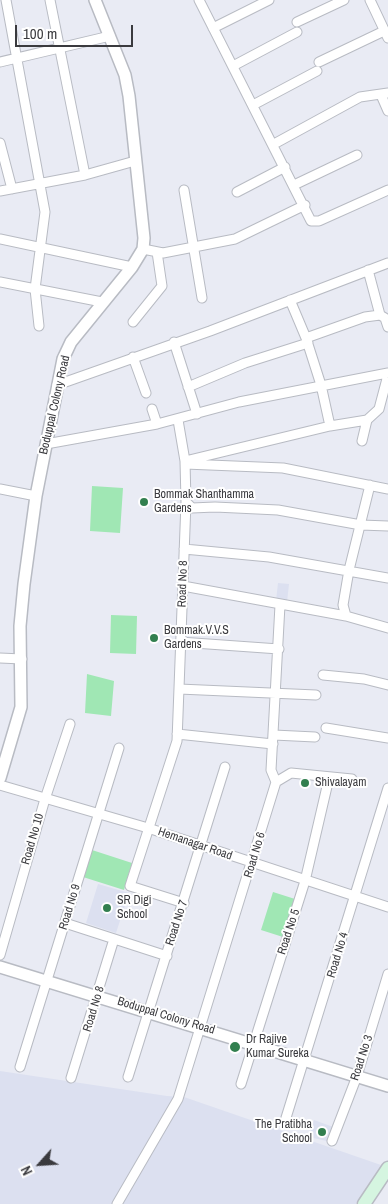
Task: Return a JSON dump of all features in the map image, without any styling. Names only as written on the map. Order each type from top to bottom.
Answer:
[{"type":"main road","points":[[364,1204],[388,1168]]},
{"type":"street","points":[[6,0],[45,212],[35,289],[39,326]]},
{"type":"street","points":[[50,0],[85,175]]},
{"type":"street","name":"Boduppal Colony Road","points":[[0,778],[21,707],[22,659],[20,626],[24,584],[36,496],[63,359],[71,342],[102,302],[132,268],[143,249],[142,208],[135,161],[130,96],[125,75],[95,0]]},
{"type":"street","points":[[199,0],[274,144],[311,221],[315,222],[388,190]]},
{"type":"street","points":[[213,28],[269,0]]},
{"type":"street","points":[[297,22],[344,0]]},
{"type":"street","points":[[253,105],[318,66],[386,31],[370,0]]},
{"type":"street","points":[[233,66],[297,32]]},
{"type":"street","points":[[0,62],[110,36]]},
{"type":"street","points":[[274,144],[360,97],[384,94],[388,111]]},
{"type":"street","points":[[0,143],[12,189]]},
{"type":"street","points":[[294,185],[357,155]]},
{"type":"street","points":[[0,191],[85,175],[135,161]]},
{"type":"street","points":[[237,192],[285,167]]},
{"type":"street","points":[[184,190],[202,298]]},
{"type":"street","points":[[143,249],[163,254],[235,239],[304,206]]},
{"type":"street","points":[[0,239],[132,268]]},
{"type":"street","points":[[133,322],[162,286],[157,252]]},
{"type":"street","points":[[57,385],[388,263]]},
{"type":"street","points":[[368,270],[380,315]]},
{"type":"street","points":[[0,282],[102,302]]},
{"type":"street","points":[[290,300],[307,340],[321,384],[330,426]]},
{"type":"street","points":[[188,387],[365,317],[380,315],[385,318],[388,327]]},
{"type":"street","points":[[174,342],[197,414]]},
{"type":"street","points":[[133,357],[146,393]]},
{"type":"street","points":[[46,444],[178,420],[239,402],[321,384],[388,374],[379,409],[367,420],[330,426],[185,463]]},
{"type":"street","points":[[152,409],[157,424]]},
{"type":"street","points":[[379,409],[388,413]]},
{"type":"street","name":"Road No 8","points":[[178,420],[185,463],[186,502],[177,741],[130,886],[184,902]]},
{"type":"street","points":[[362,441],[367,420]]},
{"type":"street","points":[[185,463],[284,468],[388,489]]},
{"type":"street","points":[[346,616],[344,605],[349,570],[370,486]]},
{"type":"street","points":[[0,489],[36,496]]},
{"type":"street","points":[[186,502],[192,508],[215,507],[278,510],[361,525],[388,526]]},
{"type":"street","points":[[184,549],[269,556],[388,578]]},
{"type":"street","points":[[183,586],[346,616],[388,628]]},
{"type":"street","name":"Road No 6","points":[[117,1204],[178,1099],[253,863],[276,782],[271,770],[280,605]]},
{"type":"street","points":[[180,642],[278,649]]},
{"type":"street","points":[[0,658],[22,659]]},
{"type":"street","points":[[323,675],[364,679],[388,685]]},
{"type":"street","points":[[179,688],[316,695]]},
{"type":"street","name":"Road No 10","points":[[0,955],[45,799],[70,724]]},
{"type":"street","points":[[326,728],[388,738]]},
{"type":"street","points":[[177,734],[274,739],[315,737]]},
{"type":"street","name":"Road No 9","points":[[20,1067],[119,748]]},
{"type":"street","name":"Road No 7","points":[[128,1077],[225,767]]},
{"type":"street","points":[[276,782],[291,773],[352,779]]},
{"type":"street","name":"Road No 5","points":[[241,1084],[305,881],[329,778]]},
{"type":"street","name":"Hemanagar Road","points":[[0,785],[148,828],[388,907]]},
{"type":"street","name":"Road No 4","points":[[285,1121],[356,897],[388,788]]},
{"type":"street","points":[[65,923],[167,956]]},
{"type":"street","name":"Road No 8","points":[[71,1078],[98,996],[114,939]]},
{"type":"street","name":"Boduppal Colony Road","points":[[0,967],[253,1043],[388,1086]]},
{"type":"street","name":"Road No 3","points":[[332,1141],[357,1076],[388,974]]},
{"type":"shaded area","points":[[278,583],[289,584],[287,602],[276,601]]},
{"type":"shaded area","name":"SR Digi School","points":[[98,884],[129,893],[116,933],[86,923]]},
{"type":"shaded area","points":[[0,1071],[184,1097],[381,1165],[356,1204],[0,1204]]},
{"type":"shaded area","name":"The Pratibha School","points":[[314,1120],[336,1128],[331,1142],[309,1137]]},
{"type":"green space","points":[[92,486],[123,488],[120,533],[90,531]]},
{"type":"green space","points":[[111,615],[137,616],[136,654],[110,653]]},
{"type":"green space","points":[[87,674],[114,681],[111,716],[85,713]]},
{"type":"green space","points":[[92,850],[132,863],[124,890],[83,877]]},
{"type":"green space","points":[[273,892],[295,899],[283,937],[261,930]]},
{"type":"place","name":"Bommak Shanthamma Gardens","points":[[144,502]]},
{"type":"place","name":"Bommak.V.V.S Gardens","points":[[154,638]]},
{"type":"place","name":"Shivalayam","points":[[305,783]]},
{"type":"place","name":"SR Digi School","points":[[107,908]]},
{"type":"place","name":"Dr Rajive Kumar Sureka","points":[[235,1047]]},
{"type":"place","name":"The Pratibha School","points":[[322,1132]]}]
